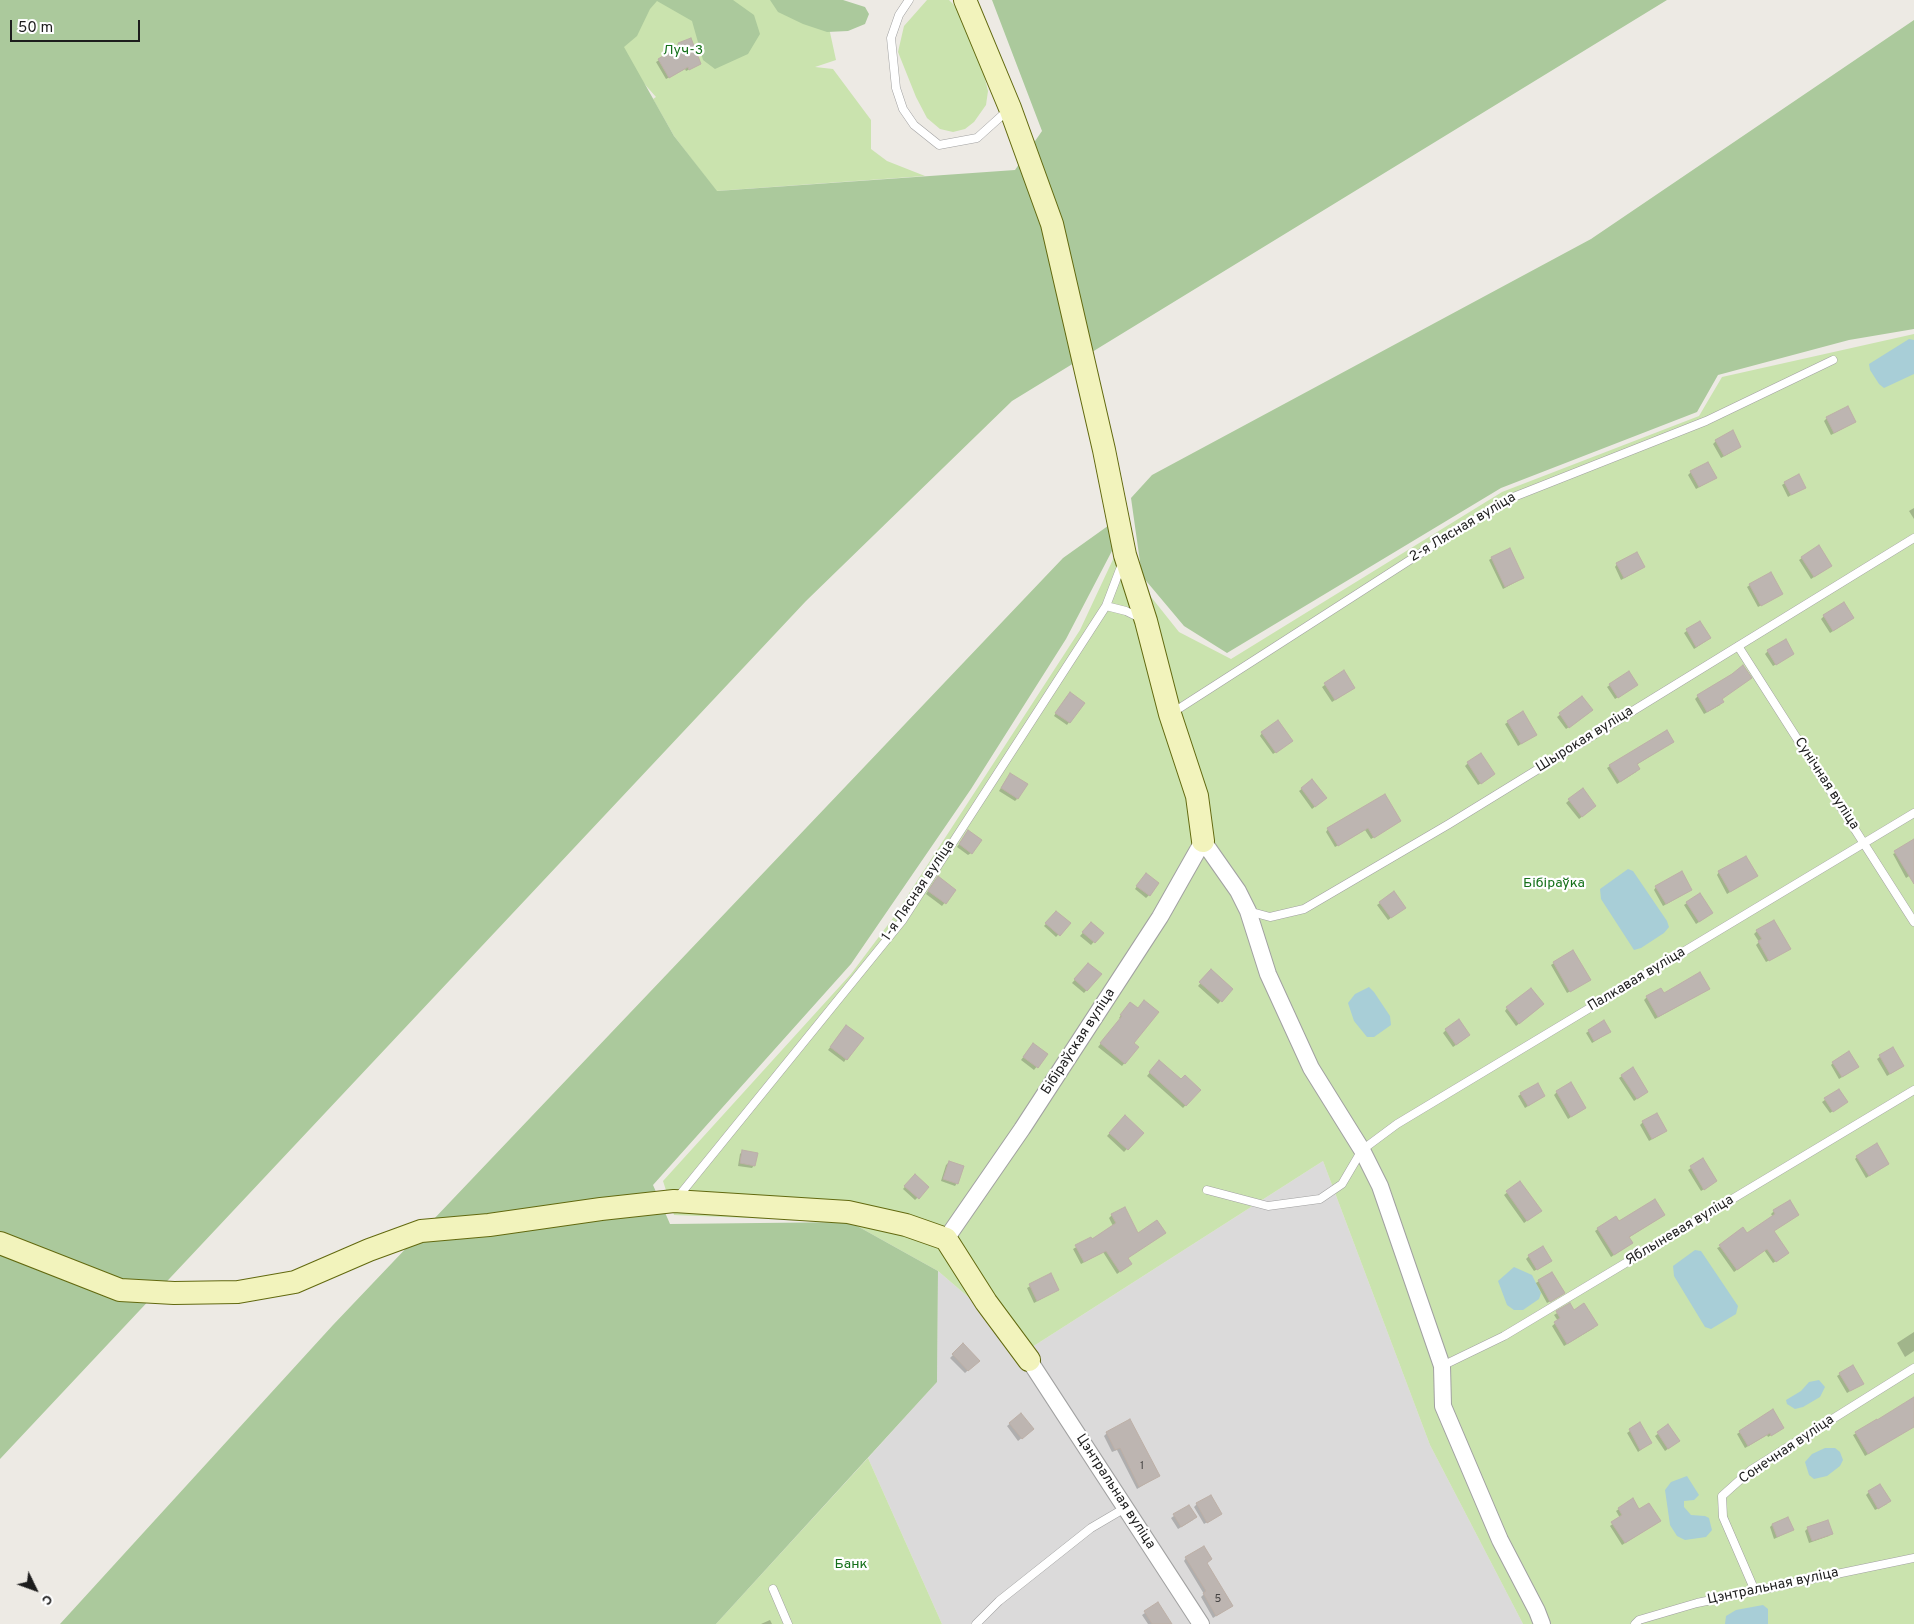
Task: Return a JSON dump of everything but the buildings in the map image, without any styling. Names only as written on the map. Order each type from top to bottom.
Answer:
[{"type":"street","points":[[965,0],[1010,108],[1052,224],[1104,450],[1125,555],[1146,621],[1170,714],[1197,796],[1204,841],[1238,892],[1248,911],[1268,974],[1311,1068],[1362,1150],[1380,1186],[1442,1366],[1443,1406],[1500,1540],[1542,1624]]},
{"type":"street","name":"Бібіраўская вуліца","points":[[946,1239],[1022,1129],[1160,917],[1204,841]]},
{"type":"street","points":[[0,1243],[120,1290],[174,1293],[238,1292],[296,1282],[369,1250],[421,1231],[489,1225],[674,1201],[848,1212],[906,1225],[946,1239],[986,1302],[1029,1360]]},
{"type":"street","name":"Цэнтральная вуліца","points":[[1029,1360],[1201,1624]]},
{"type":"lane","points":[[909,0],[899,15],[891,38],[896,88],[904,108],[914,125],[938,146],[977,138],[1010,108]]},
{"type":"lane","name":"2-я Лясная вуліца","points":[[1170,714],[1424,551],[1511,498],[1706,422],[1833,360]]},
{"type":"lane","name":"Шырокая вуліца","points":[[1248,911],[1270,917],[1304,909],[1449,824],[1914,538]]},
{"type":"lane","name":"1-я Лясная вуліца","points":[[674,1201],[902,921],[1106,606],[1125,555]]},
{"type":"lane","points":[[1106,606],[1126,611],[1146,621]]},
{"type":"lane","name":"Сунічная вуліца","points":[[1738,646],[1914,922]]},
{"type":"lane","name":"Палкавая вуліца","points":[[1362,1150],[1397,1124],[1914,813]]},
{"type":"lane","name":"Яблыневая вуліца","points":[[1442,1366],[1504,1336],[1914,1090]]},
{"type":"lane","points":[[1207,1190],[1268,1206],[1320,1199],[1342,1184],[1362,1150]]},
{"type":"lane","name":"Сонечная вуліца","points":[[1754,1591],[1723,1517],[1722,1496],[1751,1470],[1914,1368]]},
{"type":"lane","points":[[976,1624],[999,1601],[1091,1528],[1125,1508]]},
{"type":"lane","name":"Цэнтральная вуліца","points":[[1635,1624],[1639,1620],[1698,1603],[1914,1558]]},
{"type":"lane","points":[[773,1589],[788,1624]]},
{"type":"shaded area","points":[[1323,1161],[1430,1445],[1523,1624],[942,1624],[868,1458],[937,1382],[938,1271],[1029,1349]]},
{"type":"green space","points":[[0,0],[733,0],[754,15],[760,34],[748,54],[715,69],[703,60],[692,21],[657,1],[650,9],[637,36],[624,47],[674,136],[717,191],[1015,170],[1042,131],[992,0],[1667,0],[1012,401],[806,601],[0,1459]]},
{"type":"green space","name":"Луч-3","points":[[570,0],[823,0],[836,60],[815,67],[833,69],[871,120],[871,149],[887,161],[925,176],[716,191],[674,136],[653,99],[656,97]]},
{"type":"green space","points":[[770,0],[843,0],[865,7],[869,14],[865,24],[848,31],[827,32],[803,24],[778,12]]},
{"type":"green space","points":[[927,0],[949,0],[964,19],[988,91],[986,105],[974,122],[965,129],[953,132],[940,129],[927,118],[916,97],[898,52],[904,26]]},
{"type":"green space","points":[[1914,20],[1914,329],[1849,340],[1718,375],[1697,412],[1501,488],[1227,653],[1184,626],[1142,576],[1131,498],[1152,475],[1591,239]]},
{"type":"green space","name":"Бібіраўка","points":[[1914,334],[1914,1624],[1523,1624],[1430,1445],[1323,1161],[1029,1349],[938,1271],[850,1222],[674,1215],[663,1181],[851,974],[893,918],[1080,630],[1116,553],[1179,632],[1231,659],[1502,492],[1699,416],[1722,377]]},
{"type":"green space","points":[[1112,523],[1114,547],[1066,639],[971,789],[851,964],[653,1185],[670,1224],[850,1222],[938,1271],[937,1382],[716,1624],[60,1624],[333,1325],[1063,558]]},
{"type":"green space","name":"Банк","points":[[868,1458],[942,1624],[716,1624]]},
{"type":"water","points":[[1909,339],[1914,340],[1914,374],[1884,388],[1870,370],[1869,364]]},
{"type":"water","points":[[1628,869],[1633,871],[1667,921],[1669,927],[1664,933],[1641,948],[1634,950],[1601,899],[1600,889]]},
{"type":"water","points":[[1369,987],[1390,1016],[1391,1025],[1374,1037],[1367,1037],[1354,1021],[1348,1003],[1355,994]]},
{"type":"water","points":[[1695,1250],[1701,1251],[1738,1306],[1736,1314],[1711,1329],[1705,1327],[1674,1276],[1673,1266]]},
{"type":"water","points":[[1514,1267],[1532,1275],[1541,1293],[1539,1299],[1523,1310],[1514,1310],[1507,1305],[1498,1281]]},
{"type":"water","points":[[1819,1380],[1825,1387],[1820,1397],[1803,1407],[1795,1409],[1787,1404],[1786,1400],[1801,1391],[1809,1382]]},
{"type":"water","points":[[1825,1448],[1835,1448],[1840,1452],[1843,1460],[1840,1466],[1827,1476],[1814,1479],[1809,1475],[1805,1462],[1812,1454]]},
{"type":"water","points":[[1687,1476],[1699,1495],[1694,1500],[1684,1501],[1684,1507],[1691,1515],[1709,1518],[1712,1530],[1706,1537],[1685,1540],[1677,1536],[1670,1525],[1665,1490],[1671,1482]]},
{"type":"water","points":[[1763,1605],[1768,1609],[1768,1624],[1725,1624],[1726,1616],[1736,1610]]}]
